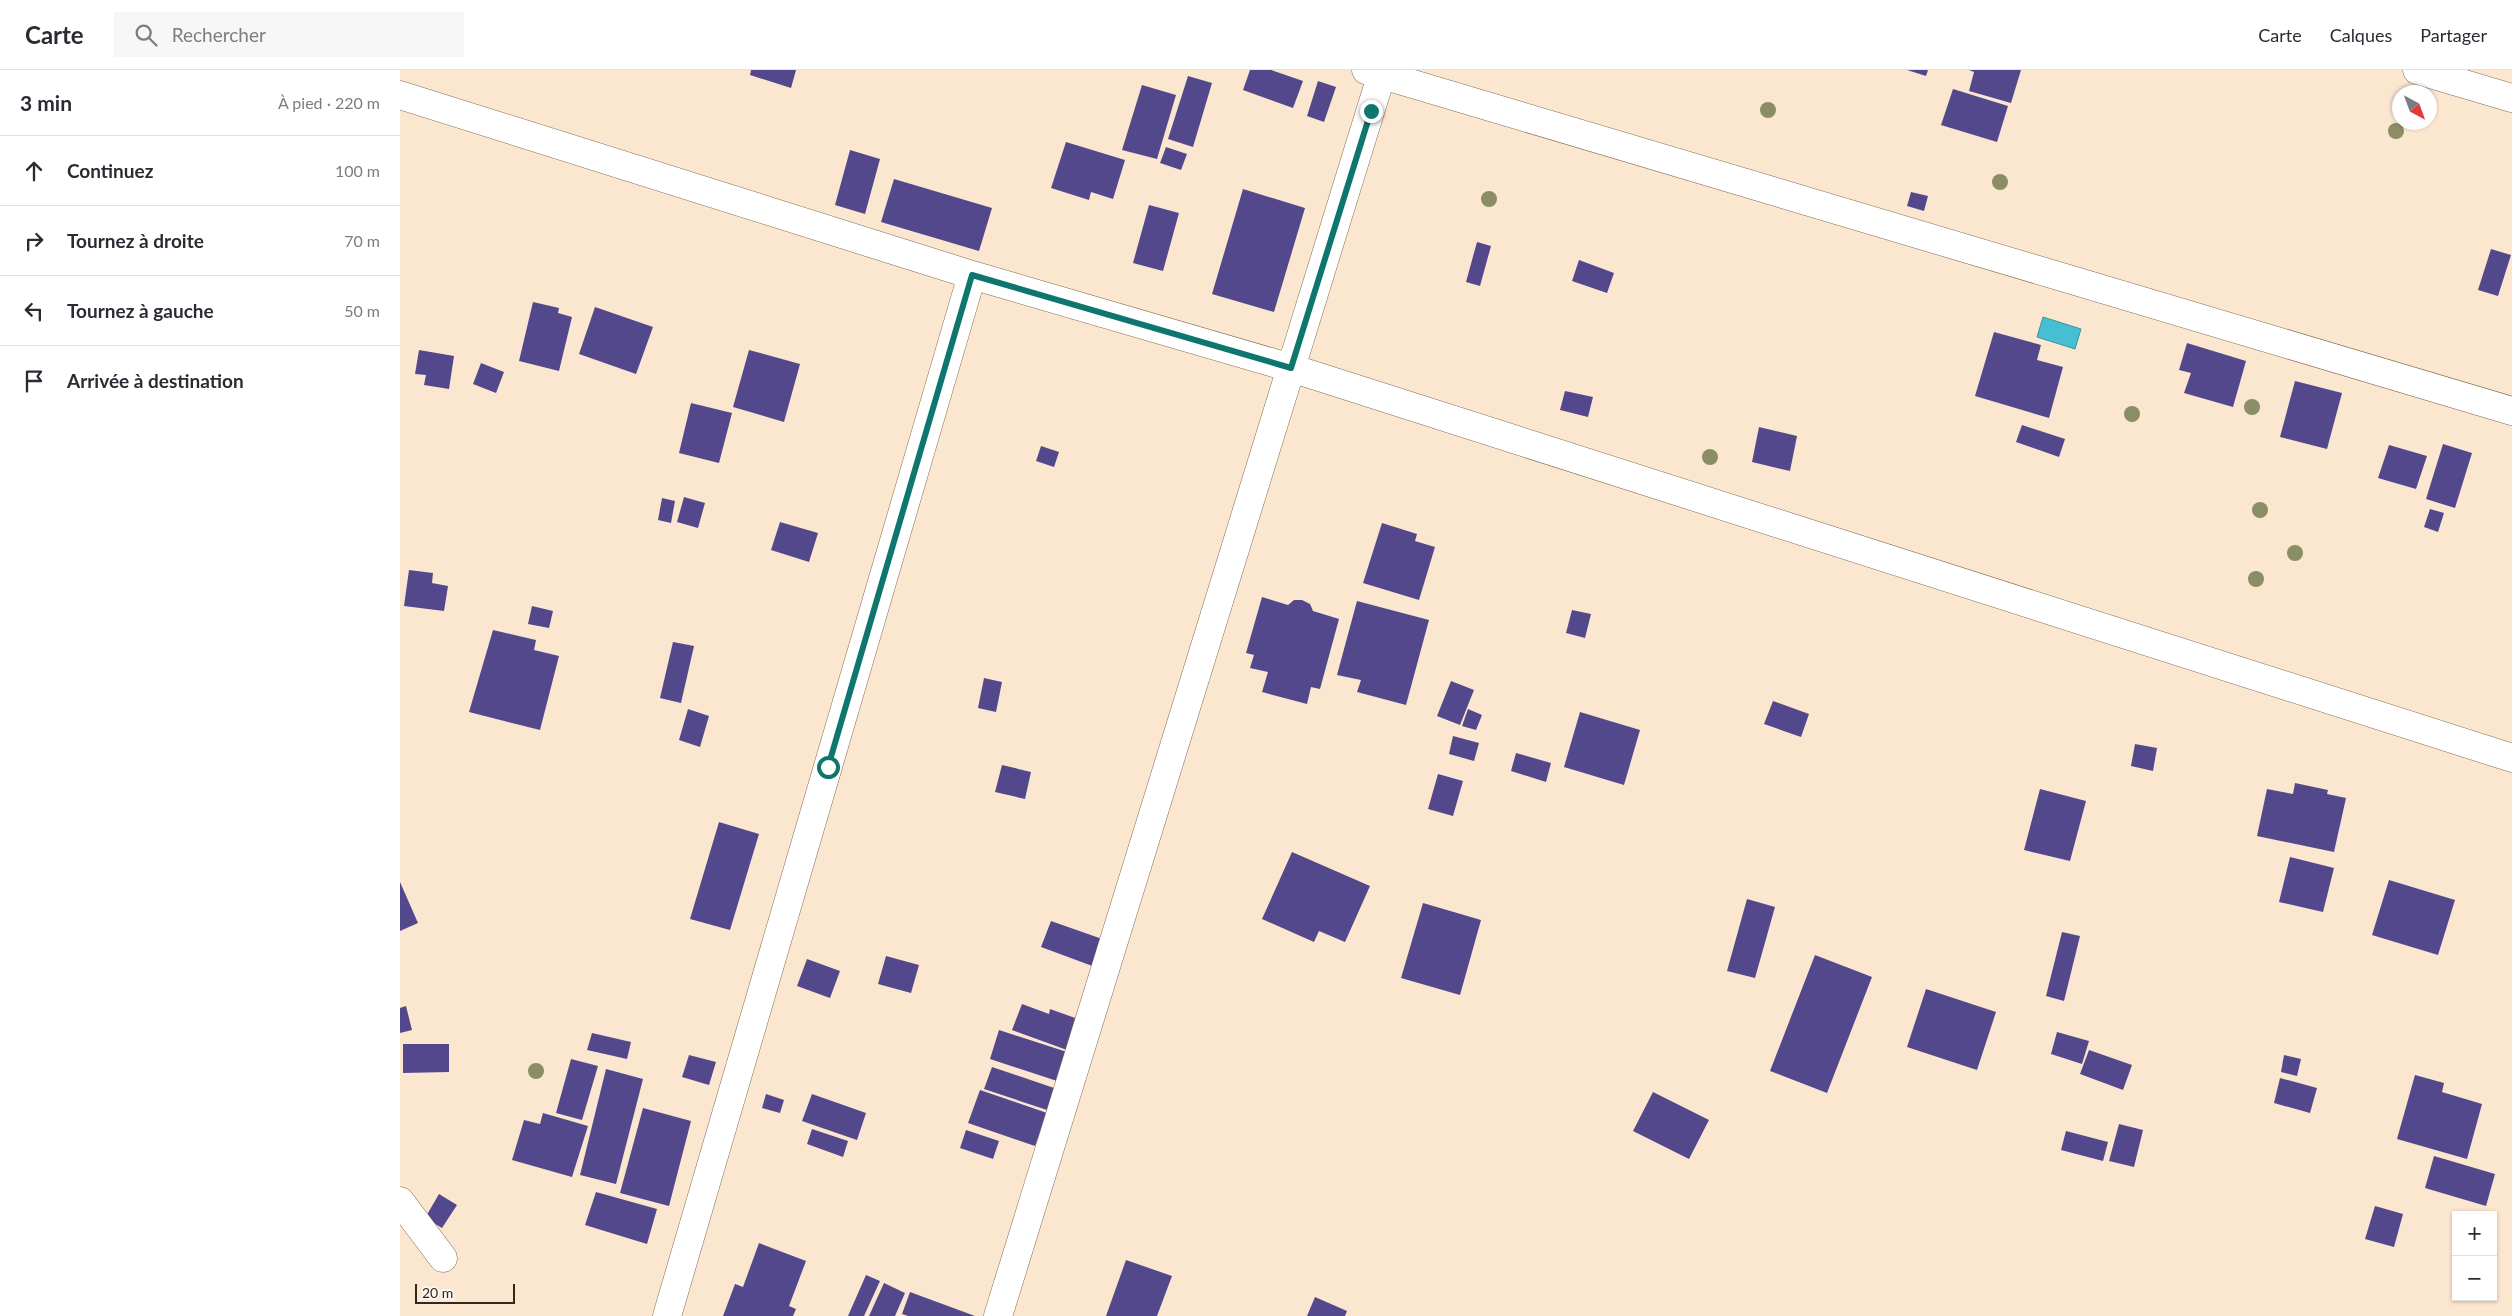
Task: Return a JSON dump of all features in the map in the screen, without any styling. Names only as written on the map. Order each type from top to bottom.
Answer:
[{"type":"street","points":[[2417,70],[2512,98]]},
{"type":"street","points":[[998,1316],[1291,368],[1376,72],[2512,411]]},
{"type":"street","points":[[400,95],[972,275],[1291,368],[2512,758]]},
{"type":"street","points":[[667,1316],[972,275]]},
{"type":"street","points":[[400,1201],[443,1258]]},
{"type":"water","points":[[2043,317],[2081,329],[2075,349],[2037,337]]},
{"type":"building","points":[[751,70],[796,70],[791,88],[750,75]]},
{"type":"building","points":[[1250,70],[1271,70],[1303,81],[1293,108],[1243,90]]},
{"type":"building","points":[[1907,70],[1928,70],[1926,76]]},
{"type":"building","points":[[1969,70],[2021,70],[2011,103],[1969,91],[1974,72]]},
{"type":"building","points":[[1188,76],[1212,83],[1193,147],[1168,139]]},
{"type":"building","points":[[1318,81],[1336,87],[1324,122],[1307,116]]},
{"type":"building","points":[[1142,85],[1176,95],[1157,159],[1122,150]]},
{"type":"building","points":[[1953,89],[2008,106],[1997,142],[1941,125]]},
{"type":"building","points":[[1066,142],[1125,160],[1113,199],[1091,192],[1089,200],[1051,188]]},
{"type":"building","points":[[1166,147],[1187,154],[1181,170],[1160,163]]},
{"type":"building","points":[[850,150],[880,159],[865,214],[835,205]]},
{"type":"building","points":[[894,179],[992,208],[979,251],[881,222]]},
{"type":"building","points":[[1243,189],[1305,208],[1274,312],[1212,294]]},
{"type":"building","points":[[1911,192],[1928,196],[1924,211],[1907,206]]},
{"type":"building","points":[[1149,205],[1179,213],[1163,271],[1133,263]]},
{"type":"building","points":[[1477,242],[1491,246],[1480,286],[1466,282]]},
{"type":"building","points":[[2491,249],[2511,255],[2498,296],[2478,290]]},
{"type":"building","points":[[1579,260],[1614,273],[1607,293],[1572,281]]},
{"type":"building","points":[[533,302],[559,308],[558,313],[572,317],[559,371],[519,361]]},
{"type":"building","points":[[595,307],[653,327],[636,374],[579,354]]},
{"type":"building","points":[[1994,332],[2041,345],[2037,360],[2063,367],[2049,418],[1975,396]]},
{"type":"building","points":[[2187,343],[2246,361],[2233,407],[2184,393],[2191,373],[2179,370]]},
{"type":"building","points":[[419,350],[454,356],[449,389],[424,385],[426,375],[415,374]]},
{"type":"building","points":[[749,350],[800,364],[784,422],[733,407]]},
{"type":"building","points":[[481,363],[504,372],[496,393],[473,384]]},
{"type":"building","points":[[2295,381],[2342,393],[2327,449],[2280,437]]},
{"type":"building","points":[[1565,391],[1593,397],[1588,417],[1560,410]]},
{"type":"building","points":[[691,403],[732,413],[719,463],[679,453]]},
{"type":"building","points":[[2022,425],[2065,439],[2059,457],[2016,442]]},
{"type":"building","points":[[1759,427],[1797,436],[1790,471],[1752,462]]},
{"type":"building","points":[[2443,444],[2472,453],[2455,508],[2426,499]]},
{"type":"building","points":[[2389,445],[2427,456],[2416,489],[2378,478]]},
{"type":"building","points":[[1041,446],[1059,452],[1054,467],[1036,461]]},
{"type":"building","points":[[684,497],[705,503],[698,528],[677,522]]},
{"type":"building","points":[[662,498],[675,501],[671,523],[658,520]]},
{"type":"building","points":[[2430,509],[2444,513],[2438,532],[2424,527]]},
{"type":"building","points":[[780,522],[818,533],[809,562],[771,550]]},
{"type":"building","points":[[1382,523],[1417,534],[1415,541],[1435,547],[1419,600],[1363,583]]},
{"type":"building","points":[[409,570],[433,573],[432,583],[448,586],[444,611],[404,606]]},
{"type":"building","points":[[1262,597],[1288,605],[1294,600],[1302,600],[1310,604],[1313,611],[1339,619],[1320,689],[1311,687],[1307,704],[1262,692],[1268,672],[1250,668],[1254,655],[1246,653]]},
{"type":"building","points":[[1357,601],[1429,620],[1406,705],[1357,692],[1361,680],[1337,675]]},
{"type":"building","points":[[532,606],[553,611],[549,628],[528,624]]},
{"type":"building","points":[[1572,610],[1591,614],[1585,638],[1566,633]]},
{"type":"building","points":[[493,630],[536,640],[534,650],[559,656],[540,730],[469,712]]},
{"type":"building","points":[[673,642],[694,646],[681,703],[660,698]]},
{"type":"building","points":[[984,678],[1002,682],[996,712],[978,708]]},
{"type":"building","points":[[1451,681],[1474,690],[1460,725],[1437,716]]},
{"type":"building","points":[[1773,701],[1809,714],[1801,737],[1764,724]]},
{"type":"building","points":[[688,709],[709,716],[700,747],[679,740]]},
{"type":"building","points":[[1468,709],[1482,715],[1476,730],[1462,726]]},
{"type":"building","points":[[1580,712],[1640,730],[1624,785],[1564,767]]},
{"type":"building","points":[[1453,736],[1479,743],[1474,761],[1449,754]]},
{"type":"building","points":[[2135,744],[2157,748],[2153,771],[2131,766]]},
{"type":"building","points":[[1516,753],[1551,763],[1546,782],[1511,771]]},
{"type":"building","points":[[1002,765],[1031,772],[1025,799],[995,792]]},
{"type":"building","points":[[1438,774],[1463,781],[1453,816],[1428,809]]},
{"type":"building","points":[[2295,783],[2328,790],[2327,794],[2346,798],[2334,852],[2257,836],[2267,789],[2293,794]]},
{"type":"building","points":[[2040,789],[2086,801],[2070,861],[2024,850]]},
{"type":"building","points":[[719,822],[759,834],[730,930],[690,919]]},
{"type":"building","points":[[1292,852],[1370,886],[1345,942],[1319,931],[1314,942],[1262,919]]},
{"type":"building","points":[[2290,857],[2334,868],[2323,912],[2279,902]]},
{"type":"building","points":[[2389,880],[2455,900],[2438,955],[2372,935]]},
{"type":"building","points":[[400,882],[418,923],[400,931]]},
{"type":"building","points":[[1747,899],[1775,907],[1755,978],[1727,971]]},
{"type":"building","points":[[1423,903],[1481,920],[1460,995],[1401,978]]},
{"type":"building","points":[[1051,921],[1105,940],[1095,967],[1041,947]]},
{"type":"building","points":[[2062,932],[2080,936],[2064,1001],[2046,996]]},
{"type":"building","points":[[1815,955],[1872,977],[1827,1093],[1770,1071]]},
{"type":"building","points":[[886,956],[919,965],[911,993],[878,984]]},
{"type":"building","points":[[807,959],[840,971],[830,998],[797,986]]},
{"type":"building","points":[[1926,989],[1996,1012],[1977,1070],[1907,1047]]},
{"type":"building","points":[[1022,1004],[1049,1014],[1050,1009],[1078,1019],[1067,1050],[1012,1030]]},
{"type":"building","points":[[406,1006],[412,1030],[400,1033],[400,1008]]},
{"type":"building","points":[[999,1030],[1067,1052],[1057,1081],[990,1059]]},
{"type":"building","points":[[2057,1032],[2089,1041],[2082,1064],[2051,1054]]},
{"type":"building","points":[[592,1033],[631,1042],[627,1059],[587,1050]]},
{"type":"building","points":[[403,1044],[449,1044],[449,1072],[403,1073]]},
{"type":"building","points":[[2089,1050],[2132,1065],[2123,1090],[2080,1074]]},
{"type":"building","points":[[689,1055],[716,1062],[709,1085],[682,1077]]},
{"type":"building","points":[[2284,1055],[2301,1059],[2297,1076],[2281,1072]]},
{"type":"building","points":[[571,1059],[598,1066],[582,1120],[556,1113]]},
{"type":"building","points":[[992,1067],[1057,1089],[1050,1111],[984,1089]]},
{"type":"building","points":[[606,1069],[643,1079],[616,1184],[580,1175]]},
{"type":"building","points":[[2415,1075],[2444,1083],[2442,1092],[2482,1104],[2467,1159],[2397,1139]]},
{"type":"building","points":[[2280,1078],[2317,1088],[2310,1113],[2274,1103]]},
{"type":"building","points":[[980,1090],[1047,1113],[1035,1146],[968,1123]]},
{"type":"building","points":[[1653,1092],[1709,1120],[1689,1159],[1633,1131]]},
{"type":"building","points":[[766,1094],[784,1100],[780,1113],[762,1108]]},
{"type":"building","points":[[812,1094],[866,1113],[857,1140],[802,1121]]},
{"type":"building","points":[[643,1108],[691,1121],[669,1206],[620,1193]]},
{"type":"building","points":[[543,1113],[588,1126],[572,1177],[512,1160],[524,1120],[540,1124]]},
{"type":"building","points":[[2119,1124],[2143,1130],[2134,1167],[2109,1161]]},
{"type":"building","points":[[812,1129],[848,1141],[843,1157],[807,1144]]},
{"type":"building","points":[[966,1130],[999,1141],[993,1159],[960,1148]]},
{"type":"building","points":[[2066,1131],[2108,1142],[2103,1161],[2061,1150]]},
{"type":"building","points":[[2434,1156],[2495,1174],[2486,1206],[2425,1188]]},
{"type":"building","points":[[596,1192],[657,1209],[647,1244],[585,1225]]},
{"type":"building","points":[[439,1194],[457,1205],[442,1228],[425,1218]]},
{"type":"building","points":[[2375,1206],[2403,1214],[2394,1247],[2365,1239]]},
{"type":"building","points":[[759,1243],[806,1261],[789,1306],[796,1309],[793,1316],[723,1316],[735,1284],[743,1287]]},
{"type":"building","points":[[1126,1260],[1172,1276],[1157,1316],[1106,1316]]},
{"type":"building","points":[[866,1275],[880,1281],[864,1316],[848,1316]]},
{"type":"building","points":[[884,1283],[905,1293],[895,1316],[869,1316]]},
{"type":"building","points":[[910,1292],[975,1316],[908,1316],[902,1314]]},
{"type":"building","points":[[1315,1297],[1347,1311],[1345,1316],[1307,1316]]},
{"type":"route","points":[[828,767],[972,275],[1291,368],[1371,111]]}]
